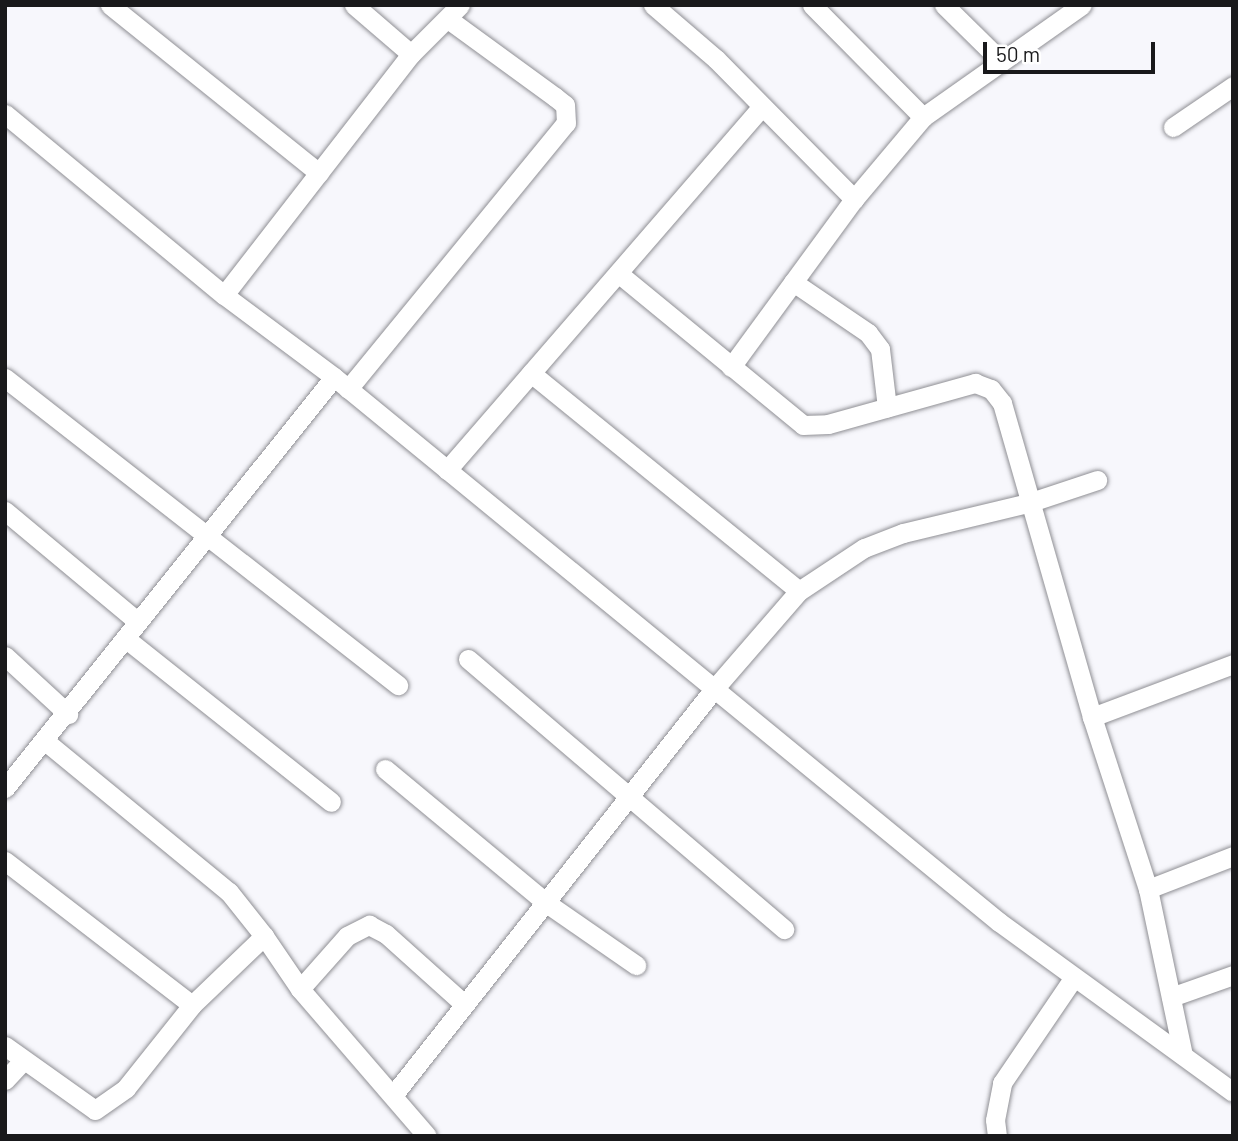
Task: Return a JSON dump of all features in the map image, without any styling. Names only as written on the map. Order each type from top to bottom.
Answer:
[{"type":"street","points":[[110,5],[319,173]]},
{"type":"street","points":[[354,5],[411,54]]},
{"type":"street","points":[[653,5],[716,59],[761,108],[854,199]]},
{"type":"street","points":[[812,5],[923,117]]},
{"type":"street","points":[[944,5],[1000,61]]},
{"type":"street","points":[[731,367],[854,199],[923,117],[1082,5]]},
{"type":"street","points":[[5,789],[208,537],[566,123],[565,105],[454,12],[411,54],[224,295]]},
{"type":"street","points":[[1173,127],[1233,86]]},
{"type":"street","points":[[447,470],[761,108]]},
{"type":"street","points":[[5,114],[224,295],[341,383],[999,922],[1233,1092]]},
{"type":"street","points":[[618,273],[803,425],[828,424],[975,383],[991,389],[1002,403],[1028,503],[1092,717],[1148,889],[1182,1055]]},
{"type":"street","points":[[793,282],[868,333],[880,349],[887,408]]},
{"type":"street","points":[[531,373],[799,591]]},
{"type":"street","points":[[5,378],[398,685]]},
{"type":"street","points":[[394,1094],[714,689],[799,591],[864,548],[903,533],[1028,503],[1097,480]]},
{"type":"street","points":[[5,511],[138,622]]},
{"type":"street","points":[[125,638],[331,802]]},
{"type":"street","points":[[5,656],[68,713]]},
{"type":"street","points":[[468,659],[784,929]]},
{"type":"street","points":[[1092,717],[1233,664]]},
{"type":"street","points":[[45,741],[229,892],[264,936],[300,989],[394,1094],[427,1136]]},
{"type":"street","points":[[386,769],[545,902],[636,965]]},
{"type":"street","points":[[1148,889],[1233,856]]},
{"type":"street","points":[[5,861],[192,1005]]},
{"type":"street","points":[[300,989],[346,936],[354,929],[369,925],[386,934],[464,1004]]},
{"type":"street","points":[[5,1046],[95,1110],[126,1088],[192,1005],[264,936]]},
{"type":"street","points":[[1171,997],[1233,975]]},
{"type":"street","points":[[997,1136],[995,1120],[1002,1083],[1074,977]]},
{"type":"street","points":[[5,1080],[23,1061]]}]
